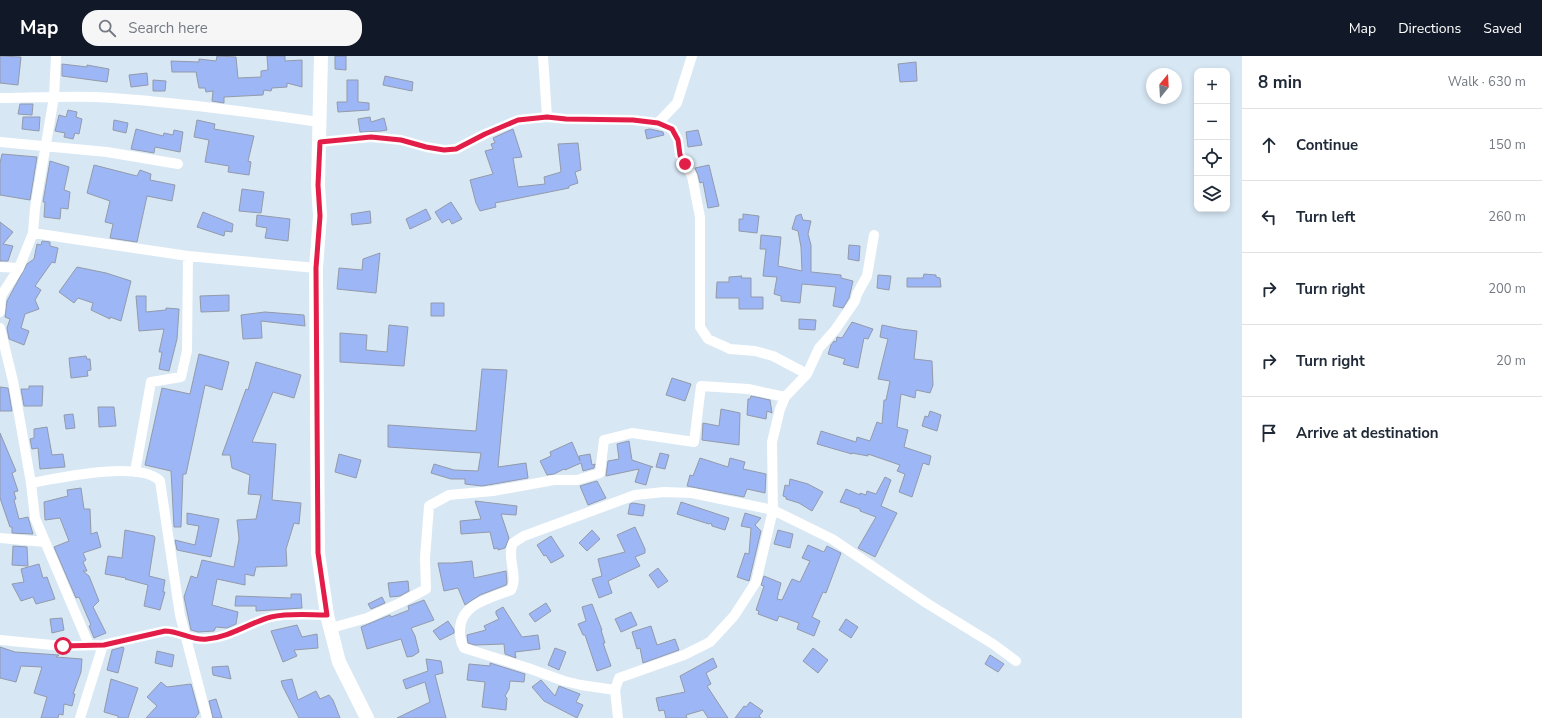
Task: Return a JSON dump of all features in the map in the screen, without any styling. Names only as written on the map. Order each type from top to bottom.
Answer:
[{"type":"main road","points":[[321,56],[318,185],[320,216],[316,268],[318,553],[329,621],[339,662],[367,718]]},
{"type":"street","points":[[0,312],[2,296],[19,268],[33,233],[54,98],[56,56]]},
{"type":"street","points":[[543,56],[547,117]]},
{"type":"street","points":[[658,123],[676,103],[692,56]]},
{"type":"street","points":[[0,98],[54,98],[70,96],[112,98],[223,108],[319,122]]},
{"type":"street","points":[[320,142],[371,137],[401,140],[444,150],[456,149],[485,134],[518,120],[547,117],[566,119],[633,120],[658,123],[672,129],[678,140],[680,155],[692,176],[700,217],[700,327],[708,339],[730,349],[755,350],[773,356],[807,374]]},
{"type":"street","points":[[0,142],[46,148],[107,152],[178,164]]},
{"type":"street","points":[[33,233],[188,256],[316,268]]},
{"type":"street","points":[[618,718],[615,690],[619,678],[684,655],[710,642],[722,631],[734,616],[756,582],[773,510],[772,442],[780,409],[786,397],[807,374],[819,348],[836,330],[855,301],[868,271],[874,235]]},
{"type":"street","points":[[135,472],[150,382],[181,377],[187,351],[188,256]]},
{"type":"street","points":[[0,267],[19,268]]},
{"type":"street","points":[[0,328],[13,381],[31,483],[35,518],[89,645]]},
{"type":"street","points":[[0,640],[63,646],[104,645],[165,631],[175,631],[185,636],[205,640],[234,633],[271,617],[290,615],[329,621],[367,618],[426,589],[425,558],[429,506],[449,495],[554,480],[577,480],[600,473],[604,440],[632,432],[694,442],[701,386],[748,389],[786,397]]},
{"type":"street","points":[[31,483],[120,471],[135,472],[156,477],[160,481],[177,601],[207,718]]},
{"type":"street","points":[[615,690],[564,681],[464,648],[461,644],[460,626],[462,616],[466,610],[476,604],[511,590],[514,582],[511,551],[513,543],[524,536],[635,495],[664,492],[692,493],[773,510],[832,539],[928,604],[993,644],[1016,661]]},
{"type":"street","points":[[0,538],[45,542]]},
{"type":"street","points":[[80,718],[104,645]]},
{"type":"building","points":[[0,56],[21,57],[18,85],[0,83]]},
{"type":"building","points":[[217,56],[236,57],[238,78],[261,77],[261,71],[268,70],[267,56],[285,56],[285,61],[302,60],[302,87],[287,83],[287,87],[272,88],[271,91],[264,90],[263,95],[224,97],[224,103],[212,101],[213,91],[206,92],[205,88],[199,88],[196,72],[172,72],[171,61],[199,62],[199,59],[216,61]]},
{"type":"building","points":[[335,56],[346,56],[346,70],[335,69]]},
{"type":"building","points":[[916,62],[917,81],[900,82],[898,64]]},
{"type":"building","points":[[62,64],[87,67],[87,65],[109,69],[107,82],[62,76]]},
{"type":"building","points":[[147,73],[148,85],[131,87],[129,75]]},
{"type":"building","points":[[385,76],[413,82],[412,91],[383,85]]},
{"type":"building","points":[[153,80],[166,81],[165,91],[153,91]]},
{"type":"building","points":[[347,80],[358,80],[358,102],[369,103],[369,110],[338,112],[337,102],[347,102]]},
{"type":"building","points":[[20,104],[33,104],[32,115],[18,114]]},
{"type":"building","points":[[68,110],[77,112],[76,117],[82,119],[79,134],[75,133],[73,139],[64,137],[65,133],[55,131],[59,115],[66,117]]},
{"type":"building","points":[[23,117],[40,117],[39,131],[22,129]]},
{"type":"building","points":[[370,117],[371,122],[384,118],[387,130],[360,132],[358,119]]},
{"type":"building","points":[[114,120],[128,123],[126,133],[113,130]]},
{"type":"building","points":[[197,120],[215,124],[214,129],[254,136],[248,161],[251,162],[249,175],[228,172],[229,166],[205,162],[209,140],[194,137]]},
{"type":"building","points":[[136,129],[163,136],[164,133],[173,135],[174,130],[183,132],[180,152],[155,147],[154,153],[131,149]]},
{"type":"building","points":[[513,129],[522,157],[513,158],[518,187],[545,184],[544,177],[561,172],[558,144],[578,143],[581,170],[575,172],[578,183],[569,186],[569,188],[495,203],[496,207],[480,211],[476,203],[470,180],[493,174],[485,151],[493,149],[491,144],[495,143],[493,138]]},
{"type":"building","points":[[650,129],[663,132],[664,135],[647,139],[645,130]]},
{"type":"building","points":[[698,130],[702,145],[688,147],[686,132]]},
{"type":"building","points":[[2,154],[37,157],[30,200],[0,195],[0,163]]},
{"type":"building","points":[[50,161],[69,167],[64,190],[70,192],[68,209],[61,208],[60,219],[44,217],[45,202],[43,202]]},
{"type":"building","points":[[94,165],[137,176],[140,170],[151,174],[150,180],[175,185],[172,201],[147,196],[137,242],[110,238],[113,224],[105,222],[110,201],[87,193]]},
{"type":"building","points":[[709,165],[719,206],[708,208],[703,182],[700,183],[695,168]]},
{"type":"building","points":[[242,189],[264,192],[261,213],[239,211]]},
{"type":"building","points":[[451,202],[462,219],[452,224],[449,219],[442,223],[435,212]]},
{"type":"building","points":[[426,209],[431,219],[410,229],[406,219]]},
{"type":"building","points":[[370,211],[371,223],[352,225],[351,214]]},
{"type":"building","points":[[203,212],[233,224],[232,232],[225,231],[224,236],[197,227]]},
{"type":"building","points":[[743,214],[759,216],[757,233],[739,231],[739,219],[743,219]]},
{"type":"building","points":[[801,214],[803,220],[811,221],[808,234],[811,245],[811,272],[841,275],[841,278],[853,281],[849,298],[843,308],[833,306],[836,287],[802,284],[800,303],[781,301],[781,296],[774,294],[777,277],[763,276],[766,249],[760,249],[761,235],[781,237],[778,266],[802,271],[801,247],[798,231],[792,229],[796,216]]},
{"type":"building","points":[[257,215],[290,219],[288,241],[265,238],[267,228],[256,226]]},
{"type":"building","points":[[0,222],[13,232],[3,244],[13,246],[8,261],[0,261]]},
{"type":"building","points":[[42,241],[50,242],[50,246],[58,248],[55,263],[52,262],[35,286],[41,290],[35,300],[39,309],[25,314],[21,328],[29,331],[24,345],[9,339],[7,328],[10,319],[5,317],[7,301],[27,264],[34,259],[37,244],[41,245]]},
{"type":"building","points":[[849,245],[860,246],[859,261],[848,259]]},
{"type":"building","points":[[380,253],[376,293],[337,289],[339,268],[362,270],[363,259]]},
{"type":"building","points":[[77,267],[106,273],[131,281],[121,321],[110,317],[110,319],[91,310],[93,303],[78,298],[74,303],[59,292]]},
{"type":"building","points":[[924,274],[936,275],[936,277],[940,278],[941,287],[907,287],[907,278],[923,278]]},
{"type":"building","points":[[878,275],[891,276],[889,290],[877,288]]},
{"type":"building","points":[[742,276],[741,278],[751,278],[751,297],[763,297],[763,309],[739,309],[739,298],[716,298],[717,282],[729,282],[729,277]]},
{"type":"building","points":[[229,295],[229,311],[201,312],[200,296]]},
{"type":"building","points":[[136,296],[146,296],[146,312],[166,310],[166,308],[179,309],[177,339],[169,371],[159,369],[162,352],[159,352],[164,329],[139,331]]},
{"type":"building","points":[[431,303],[444,303],[444,316],[431,316]]},
{"type":"building","points":[[265,312],[304,315],[305,326],[261,321],[262,338],[243,339],[241,315]]},
{"type":"building","points":[[799,319],[816,320],[815,330],[799,329]]},
{"type":"building","points":[[852,322],[873,329],[868,339],[864,338],[858,368],[843,364],[845,359],[828,354],[831,345],[834,341],[836,342],[837,337],[842,338]]},
{"type":"building","points":[[389,325],[408,327],[404,366],[340,362],[340,333],[367,335],[366,350],[387,352]]},
{"type":"building","points":[[882,325],[917,331],[914,359],[932,361],[933,385],[930,393],[916,390],[915,398],[901,394],[897,427],[908,430],[904,447],[931,456],[929,465],[923,463],[912,497],[899,492],[905,474],[897,471],[900,465],[868,454],[868,456],[852,454],[817,444],[821,431],[856,442],[857,437],[870,441],[877,422],[882,424],[884,400],[886,400],[890,381],[878,379],[888,339],[880,337]]},
{"type":"building","points":[[199,354],[229,362],[222,390],[205,385],[186,474],[183,474],[181,527],[174,527],[171,471],[145,465],[162,388],[190,394]]},
{"type":"building","points":[[86,356],[87,359],[90,359],[91,370],[87,371],[88,376],[71,378],[69,358]]},
{"type":"building","points":[[256,362],[301,375],[294,398],[273,392],[252,442],[276,444],[272,500],[301,503],[299,524],[294,523],[286,549],[287,566],[256,567],[254,576],[245,574],[245,585],[217,579],[212,605],[238,612],[236,624],[227,628],[216,627],[214,631],[198,632],[191,630],[184,597],[191,576],[197,578],[202,560],[234,567],[239,539],[237,520],[256,519],[261,495],[248,494],[250,475],[232,468],[230,455],[222,455],[246,389],[248,390]]},
{"type":"building","points":[[482,369],[507,370],[498,467],[526,463],[528,478],[482,486],[465,484],[465,479],[451,479],[431,473],[434,464],[454,470],[478,471],[481,453],[388,447],[388,425],[476,431]]},
{"type":"building","points":[[672,378],[691,384],[685,401],[666,395]]},
{"type":"building","points":[[29,386],[43,386],[42,406],[24,406],[21,389],[29,389]]},
{"type":"building","points":[[0,387],[8,388],[12,411],[0,411]]},
{"type":"building","points":[[751,396],[770,400],[772,413],[767,411],[766,419],[747,415],[748,399],[750,399]]},
{"type":"building","points":[[98,407],[114,407],[116,426],[99,427]]},
{"type":"building","points":[[721,409],[740,413],[739,445],[702,440],[703,423],[719,426]]},
{"type":"building","points":[[930,411],[941,415],[937,431],[922,426],[925,416],[928,417]]},
{"type":"building","points":[[73,414],[75,428],[66,429],[64,415]]},
{"type":"building","points":[[47,427],[52,455],[63,454],[65,467],[40,469],[38,448],[32,449],[30,439],[34,438],[34,429]]},
{"type":"building","points":[[0,433],[16,471],[12,473],[18,491],[14,492],[16,499],[14,500],[19,519],[28,517],[33,534],[12,533],[12,527],[10,527],[0,498]]},
{"type":"building","points":[[629,441],[632,460],[653,467],[651,467],[646,485],[635,482],[639,469],[606,476],[608,461],[619,459],[617,444]]},
{"type":"building","points":[[572,442],[580,461],[579,456],[590,454],[592,465],[595,464],[594,468],[583,471],[581,463],[554,474],[547,475],[540,461],[551,456],[550,452]]},
{"type":"building","points":[[660,453],[669,455],[665,469],[656,467]]},
{"type":"building","points":[[339,454],[361,460],[356,478],[335,472]]},
{"type":"building","points":[[700,458],[728,467],[730,458],[745,462],[743,469],[766,474],[765,493],[747,489],[744,497],[687,486],[690,475],[693,476]]},
{"type":"building","points":[[885,477],[891,480],[881,506],[897,513],[875,557],[858,548],[876,517],[860,511],[860,509],[840,502],[846,489],[860,495],[860,493],[866,495],[867,491],[876,494]]},
{"type":"building","points":[[790,479],[808,484],[823,492],[812,511],[799,503],[786,499],[786,497],[783,496],[785,485],[789,486]]},
{"type":"building","points":[[597,481],[606,498],[588,505],[580,486]]},
{"type":"building","points":[[81,488],[84,509],[90,509],[91,534],[97,532],[101,547],[83,553],[86,560],[83,562],[87,571],[83,571],[89,576],[99,601],[93,607],[106,633],[94,638],[89,626],[91,625],[79,597],[76,598],[54,547],[69,541],[60,518],[45,520],[44,502],[68,496],[67,490]]},
{"type":"building","points":[[475,501],[517,506],[516,515],[501,514],[509,538],[505,548],[498,550],[498,548],[494,549],[490,532],[461,534],[460,521],[481,519]]},
{"type":"building","points":[[681,502],[729,518],[725,530],[712,526],[711,523],[709,524],[677,514]]},
{"type":"building","points":[[630,504],[645,505],[643,516],[628,514]]},
{"type":"building","points":[[187,513],[219,519],[211,557],[177,550],[175,540],[195,545],[199,526],[187,524]]},
{"type":"building","points":[[745,513],[761,518],[755,525],[761,531],[749,581],[737,577],[745,553],[749,554],[751,528],[741,526]]},
{"type":"building","points":[[635,527],[645,549],[645,553],[635,557],[640,566],[608,581],[612,593],[599,598],[592,579],[602,576],[598,559],[625,552],[617,535]]},
{"type":"building","points":[[125,530],[154,536],[155,538],[149,576],[165,580],[163,592],[165,592],[160,610],[144,606],[148,585],[125,579],[126,578],[105,574],[108,556],[122,558]]},
{"type":"building","points":[[592,530],[600,539],[587,551],[579,543]]},
{"type":"building","points":[[778,530],[793,534],[790,548],[774,544]]},
{"type":"building","points":[[551,536],[564,556],[551,563],[546,555],[544,556],[537,545]]},
{"type":"building","points":[[808,545],[824,552],[827,546],[841,553],[826,593],[823,592],[812,617],[820,621],[814,636],[797,629],[799,623],[779,616],[777,621],[758,614],[759,611],[756,610],[764,586],[761,585],[764,576],[781,583],[777,599],[782,600],[792,579],[800,582],[810,561],[802,558]]},
{"type":"building","points":[[13,546],[27,547],[28,566],[12,565]]},
{"type":"building","points":[[472,561],[474,578],[506,571],[507,583],[506,585],[480,595],[465,605],[458,588],[444,591],[438,563]]},
{"type":"building","points":[[39,564],[43,578],[47,577],[55,599],[36,604],[33,597],[21,601],[12,584],[24,582],[21,569]]},
{"type":"building","points":[[658,568],[668,581],[658,588],[649,575]]},
{"type":"building","points":[[408,581],[409,591],[400,596],[390,597],[388,583]]},
{"type":"building","points":[[291,594],[301,594],[302,608],[256,611],[256,606],[235,606],[236,596],[291,598]]},
{"type":"building","points":[[382,597],[385,603],[371,609],[368,604]]},
{"type":"building","points":[[424,600],[434,620],[411,628],[415,636],[419,652],[413,656],[407,657],[401,639],[367,649],[361,627],[390,615],[391,617],[409,610],[408,606]]},
{"type":"building","points":[[546,603],[551,611],[535,622],[529,614]]},
{"type":"building","points":[[592,604],[602,630],[605,643],[603,643],[611,666],[597,671],[585,635],[583,635],[578,624],[586,621],[582,607]]},
{"type":"building","points":[[503,607],[522,637],[538,635],[540,649],[515,652],[516,658],[505,654],[504,644],[475,645],[468,643],[467,635],[486,630],[484,626],[499,619],[496,611]]},
{"type":"building","points":[[631,612],[637,625],[621,632],[615,619]]},
{"type":"building","points":[[62,618],[64,630],[52,633],[50,619]]},
{"type":"building","points":[[846,619],[858,627],[851,638],[839,630]]},
{"type":"building","points":[[448,621],[454,630],[454,633],[440,640],[433,631]]},
{"type":"building","points":[[297,625],[302,637],[317,634],[318,648],[294,650],[297,656],[283,662],[271,631]]},
{"type":"building","points":[[651,626],[657,645],[675,639],[679,650],[643,663],[640,648],[637,649],[632,632]]},
{"type":"building","points":[[0,647],[15,652],[59,655],[56,657],[82,659],[81,672],[73,694],[75,694],[72,706],[64,704],[63,715],[59,714],[58,718],[41,718],[47,697],[34,693],[42,667],[21,666],[16,682],[0,678]]},
{"type":"building","points":[[123,647],[118,673],[107,670],[112,650]]},
{"type":"building","points":[[555,648],[566,652],[559,670],[548,665]]},
{"type":"building","points":[[813,648],[828,660],[818,673],[803,661]]},
{"type":"building","points":[[157,651],[174,655],[172,667],[155,663]]},
{"type":"building","points":[[990,655],[1004,664],[998,672],[985,664]]},
{"type":"building","points":[[713,658],[717,667],[706,673],[711,684],[707,686],[728,718],[708,718],[703,710],[686,715],[687,718],[666,718],[664,710],[659,711],[656,698],[685,692],[680,676]]},
{"type":"building","points":[[426,659],[441,661],[443,673],[435,675],[446,718],[397,718],[430,702],[425,682],[406,689],[403,680],[428,671]]},
{"type":"building","points":[[490,663],[525,674],[524,682],[510,681],[509,689],[505,696],[507,698],[506,710],[482,707],[485,682],[467,680],[469,664],[490,666]]},
{"type":"building","points":[[228,666],[231,679],[213,675],[212,667]]},
{"type":"building","points":[[111,679],[138,688],[128,718],[118,718],[118,716],[104,712]]},
{"type":"building","points":[[292,679],[298,700],[316,691],[320,699],[329,695],[333,700],[340,718],[299,718],[281,681]]},
{"type":"building","points":[[541,680],[555,696],[559,686],[580,694],[576,702],[583,705],[577,718],[544,701],[532,687]]},
{"type":"building","points":[[161,682],[167,687],[191,684],[199,713],[195,718],[146,718],[157,706],[147,697]]},
{"type":"building","points":[[216,699],[222,718],[213,718],[209,701]]},
{"type":"building","points":[[750,702],[763,711],[759,716],[761,718],[735,718],[744,706],[746,707]]},
{"type":"route","points":[[63,646],[104,645],[165,631],[175,631],[185,636],[205,640],[234,633],[271,617],[290,615],[327,615],[318,553],[316,268],[320,216],[318,185],[320,142],[371,137],[401,140],[444,150],[456,149],[485,134],[518,120],[547,117],[566,119],[633,120],[658,123],[672,129],[678,140],[680,155],[685,164]]}]
